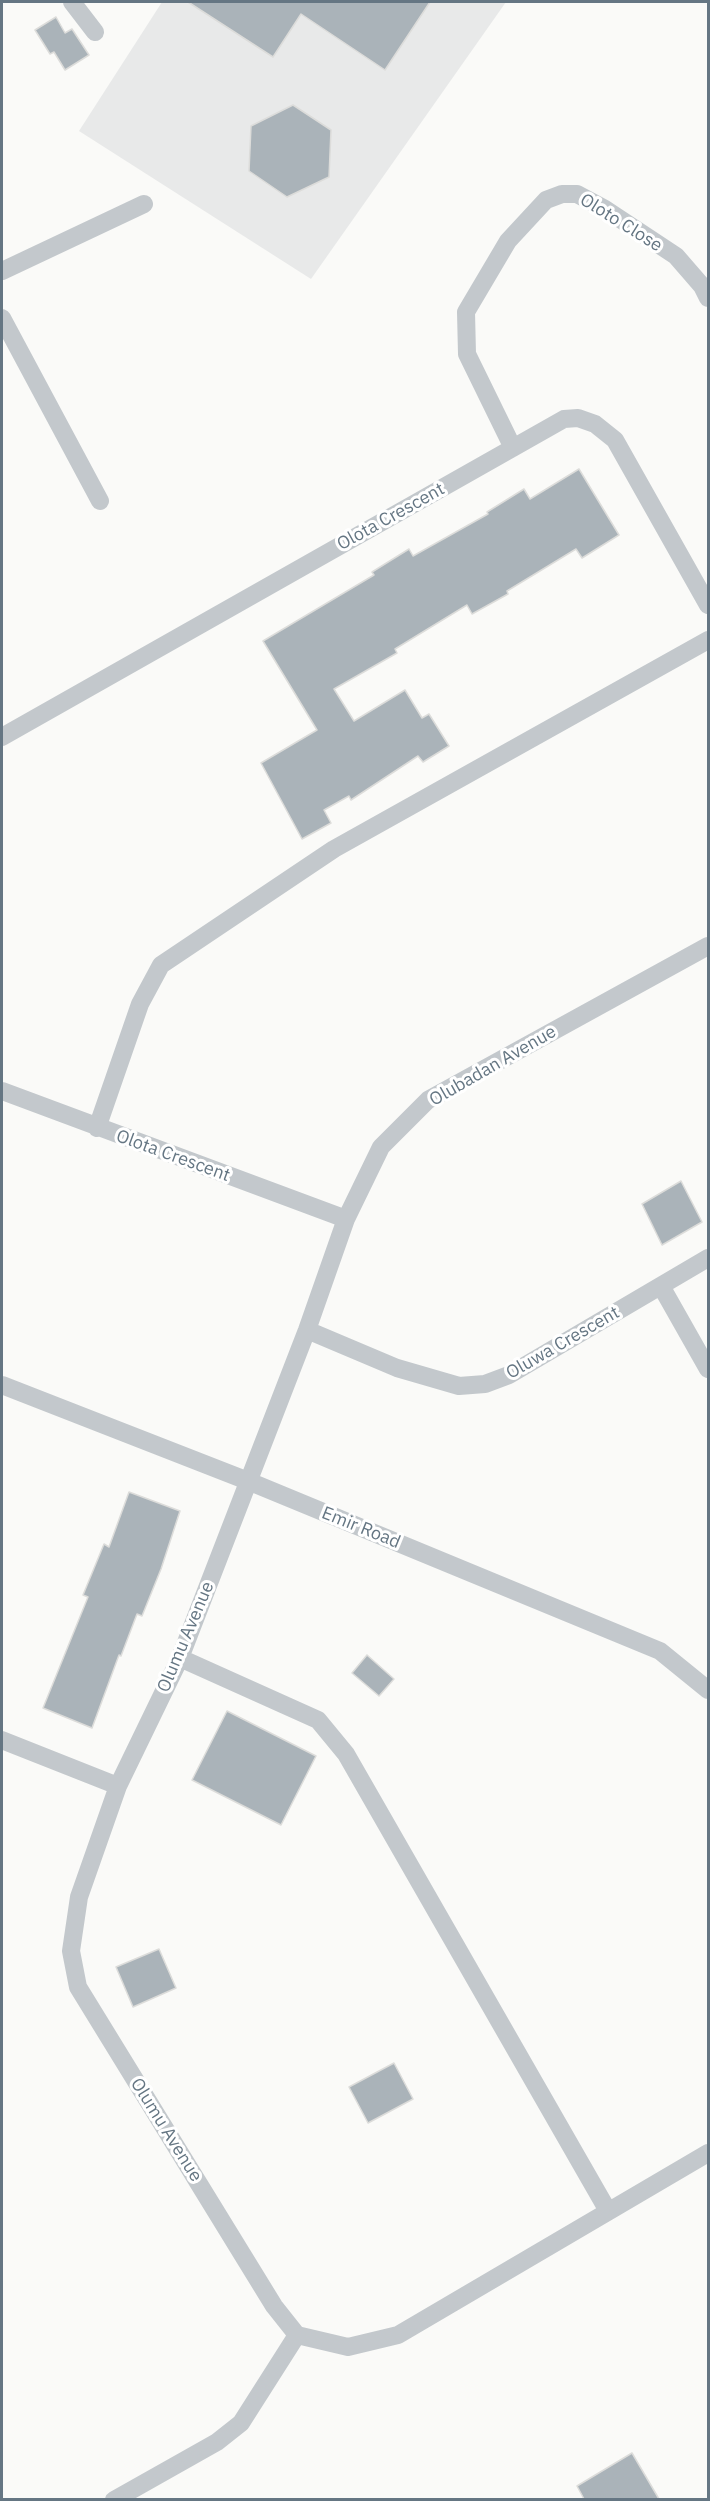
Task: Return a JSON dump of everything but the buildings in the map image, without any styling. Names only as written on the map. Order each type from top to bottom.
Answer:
[{"type":"street","points":[[72,2],[95,32]]},
{"type":"street","name":"Oloto Close","points":[[513,448],[467,354],[466,312],[508,241],[546,200],[562,194],[577,194],[605,210],[676,256],[702,286],[708,298]]},
{"type":"street","points":[[2,272],[144,204]]},
{"type":"street","points":[[2,318],[100,501]]},
{"type":"street","name":"Olota Crescent","points":[[2,737],[564,419],[579,418],[595,424],[615,440],[708,605]]},
{"type":"street","points":[[97,1128],[140,1004],[161,965],[325,854],[708,640]]},
{"type":"street","name":"Olubadan Avenue","points":[[248,1481],[307,1330],[346,1219],[381,1147],[428,1100],[708,946]]},
{"type":"street","name":"Olota Crescent","points":[[2,1091],[346,1219]]},
{"type":"street","name":"Oluwa Crescent","points":[[307,1330],[397,1368],[459,1386],[485,1384],[509,1375],[708,1258]]},
{"type":"street","points":[[661,1286],[708,1369]]},
{"type":"street","name":"Emir Road","points":[[2,1385],[248,1481],[660,1651],[708,1690]]},
{"type":"street","name":"Olumu Avenue","points":[[248,1481],[180,1658],[118,1786],[79,1897],[71,1952],[78,1988],[274,2306],[297,2335]]},
{"type":"street","points":[[180,1658],[318,1720],[346,1754],[608,2211]]},
{"type":"street","points":[[2,1740],[118,1786]]},
{"type":"street","points":[[114,2499],[217,2442],[241,2424],[297,2335],[348,2347],[398,2336],[708,2152]]},
{"type":"shaded area","points":[[162,2],[506,2],[311,279],[79,131]]}]
